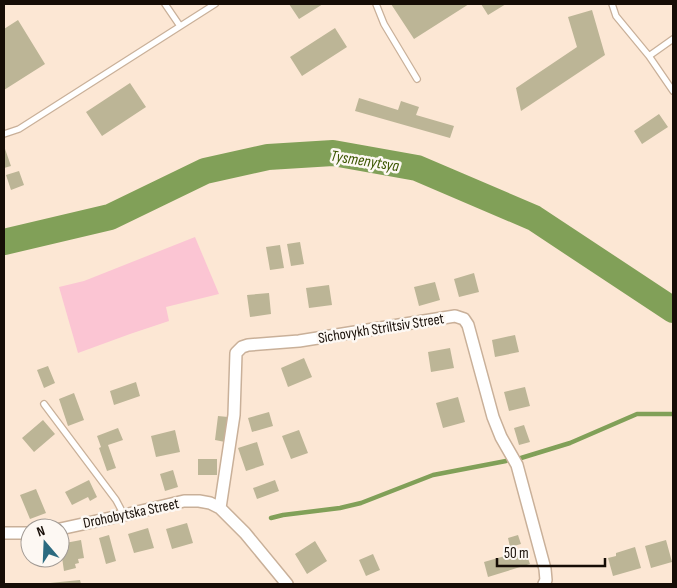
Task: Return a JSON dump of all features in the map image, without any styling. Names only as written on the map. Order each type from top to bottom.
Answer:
[{"type":"street","name":"Sichovykh Striltsiv Street","points":[[220,508],[234,415],[236,353],[242,347],[299,341],[455,316],[464,319],[468,325],[493,417],[501,437],[518,465],[545,569],[546,580],[544,584]]},
{"type":"street","name":"Drohobytska Street","points":[[70,526],[184,501],[210,503],[220,508],[245,533],[287,584]]},
{"type":"street","points":[[4,533],[20,533]]},
{"type":"lane","points":[[165,4],[180,26]]},
{"type":"lane","points":[[4,134],[19,129],[215,4]]},
{"type":"lane","points":[[376,4],[384,24],[417,78]]},
{"type":"lane","points":[[612,4],[616,16],[649,56],[673,91]]},
{"type":"lane","points":[[649,56],[673,39]]},
{"type":"lane","points":[[44,404],[116,500],[124,515]]},
{"type":"shaded area","points":[[195,237],[219,294],[166,307],[169,321],[78,353],[59,287],[84,281]]},
{"type":"building","points":[[289,4],[323,4],[299,19]]},
{"type":"building","points":[[391,4],[469,4],[414,39]]},
{"type":"building","points":[[481,4],[506,4],[488,15]]},
{"type":"building","points":[[592,10],[605,55],[521,111],[516,88],[577,47],[568,17]]},
{"type":"building","points":[[18,20],[45,64],[4,90],[4,29]]},
{"type":"building","points":[[335,28],[347,47],[302,76],[290,57]]},
{"type":"building","points":[[130,83],[146,107],[102,136],[86,112]]},
{"type":"building","points":[[359,98],[398,110],[401,101],[419,107],[416,115],[454,126],[450,138],[355,111]]},
{"type":"building","points":[[659,114],[668,127],[642,144],[634,131]]},
{"type":"building","points":[[4,146],[11,166],[4,168]]},
{"type":"building","points":[[19,171],[24,185],[11,190],[6,175]]},
{"type":"building","points":[[300,242],[304,264],[291,266],[287,244]]},
{"type":"building","points":[[280,245],[284,268],[270,270],[266,247]]},
{"type":"building","points":[[474,273],[479,292],[459,297],[454,279]]},
{"type":"building","points":[[435,282],[440,300],[419,306],[414,287]]},
{"type":"building","points":[[329,285],[332,305],[309,308],[306,288]]},
{"type":"building","points":[[269,293],[271,314],[250,317],[247,295]]},
{"type":"building","points":[[515,335],[519,352],[495,357],[492,340]]},
{"type":"building","points":[[450,348],[454,368],[431,372],[428,352]]},
{"type":"building","points":[[304,358],[312,377],[288,387],[281,368]]},
{"type":"building","points":[[48,366],[55,383],[44,388],[37,370]]},
{"type":"building","points":[[136,382],[140,396],[114,405],[110,391]]},
{"type":"building","points":[[525,387],[530,406],[509,411],[504,392]]},
{"type":"building","points":[[74,393],[84,420],[68,426],[59,399]]},
{"type":"building","points":[[458,397],[465,422],[443,428],[436,403]]},
{"type":"building","points":[[269,412],[273,426],[252,432],[248,418]]},
{"type":"building","points":[[218,416],[228,417],[225,442],[215,440]]},
{"type":"building","points":[[43,420],[55,434],[34,452],[22,438]]},
{"type":"building","points":[[524,425],[530,442],[519,445],[514,428]]},
{"type":"building","points":[[118,428],[123,440],[108,445],[116,468],[107,471],[97,436]]},
{"type":"building","points":[[175,430],[180,452],[156,457],[151,436]]},
{"type":"building","points":[[299,430],[308,453],[291,459],[282,436]]},
{"type":"building","points":[[257,442],[264,465],[246,471],[238,448]]},
{"type":"building","points":[[198,459],[217,459],[217,475],[198,475]]},
{"type":"building","points":[[173,470],[178,487],[165,491],[160,474]]},
{"type":"building","points":[[89,480],[97,497],[90,501],[88,497],[72,505],[65,492]]},
{"type":"building","points":[[275,480],[279,491],[257,499],[253,488]]},
{"type":"building","points":[[36,489],[46,513],[30,518],[20,495]]},
{"type":"building","points":[[187,523],[193,543],[172,549],[166,529]]},
{"type":"building","points":[[148,528],[154,548],[134,553],[128,534]]},
{"type":"building","points":[[109,535],[116,561],[106,564],[99,538]]},
{"type":"building","points":[[518,535],[521,544],[510,547],[508,538]]},
{"type":"building","points":[[81,540],[84,558],[78,559],[79,563],[75,564],[76,568],[64,571],[64,568],[70,568],[70,542]]},
{"type":"building","points":[[666,540],[672,562],[651,568],[645,546]]},
{"type":"building","points":[[315,541],[327,561],[307,574],[295,554]]},
{"type":"building","points":[[635,547],[641,568],[613,576],[608,558],[616,556],[616,553]]},
{"type":"building","points":[[525,550],[530,564],[488,577],[484,562]]},
{"type":"building","points":[[373,554],[380,570],[366,576],[359,560]]},
{"type":"building","points":[[80,580],[81,584],[50,584],[50,583]]},
{"type":"waterway","name":"Tysmenytsya","points":[[4,242],[110,217],[205,171],[268,157],[333,153],[417,168],[534,218],[673,310]]},
{"type":"waterway","points":[[521,458],[570,443],[637,414],[673,414]]},
{"type":"waterway","points":[[271,518],[361,503],[433,475],[506,461]]}]
